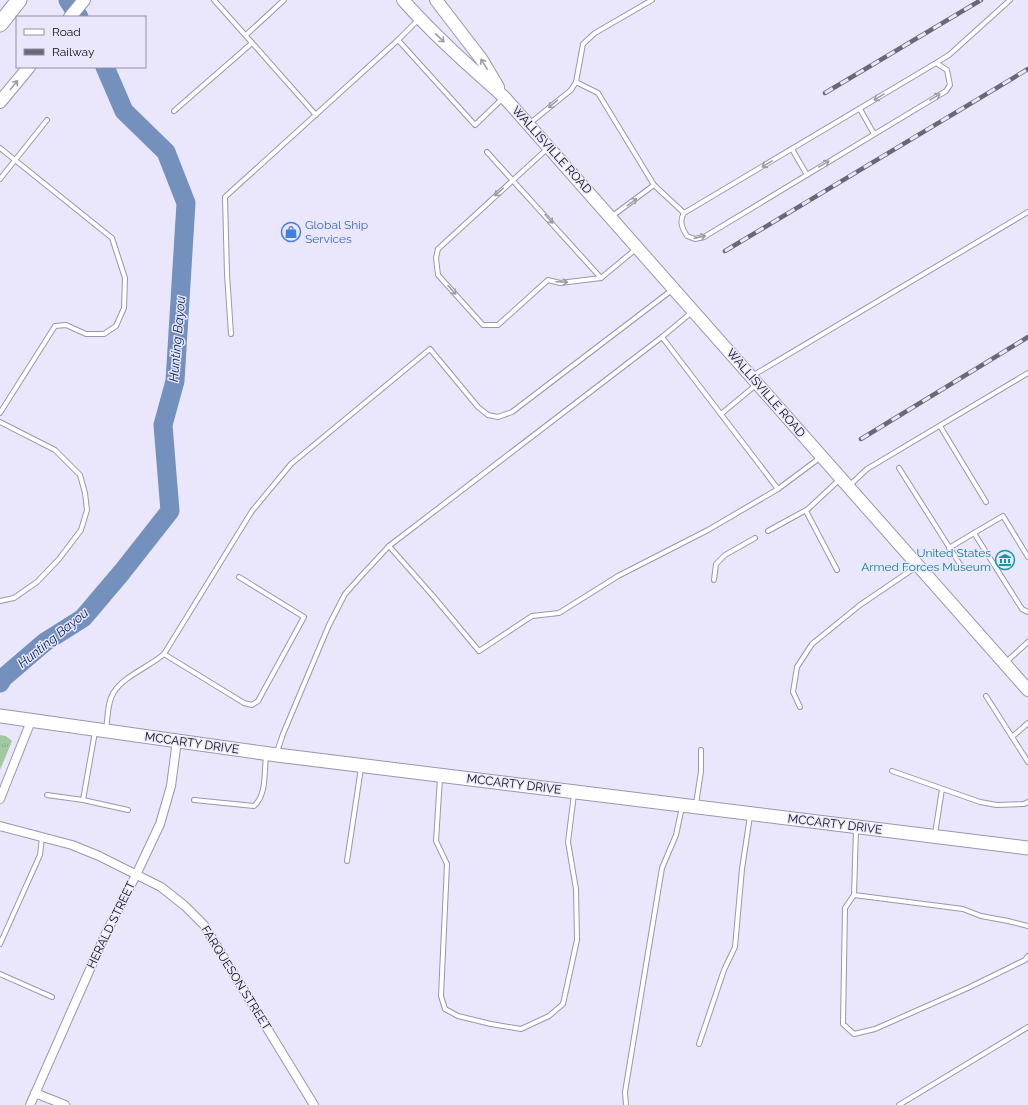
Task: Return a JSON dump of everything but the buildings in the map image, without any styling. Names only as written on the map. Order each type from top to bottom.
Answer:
[{"type":"highway","points":[[0,24],[18,2]]},
{"type":"main road","points":[[71,16],[84,0]]},
{"type":"main road","name":"WALLISVILLE ROAD","points":[[404,0],[419,19],[470,68],[504,97],[1028,690]]},
{"type":"main road","name":"WALLISVILLE ROAD","points":[[436,0],[482,60],[504,97]]},
{"type":"main road","points":[[0,102],[28,68]]},
{"type":"main road","name":"MCCARTY DRIVE","points":[[0,716],[271,754],[1028,848]]},
{"type":"street","points":[[0,799],[25,720]]},
{"type":"street","name":"HERALD STREET","points":[[30,1105],[106,933],[136,875],[162,816],[171,786],[177,740]]},
{"type":"street","name":"FARQUESON STREET","points":[[0,826],[42,836],[99,856],[161,887],[185,906],[204,925],[314,1105]]},
{"type":"street","points":[[35,1093],[65,1105]]},
{"type":"lane","points":[[214,0],[316,114]]},
{"type":"lane","points":[[246,35],[284,0]]},
{"type":"lane","points":[[528,124],[570,90],[576,82],[583,44],[595,33],[652,0]]},
{"type":"lane","points":[[936,63],[948,70],[950,85],[946,91],[704,237],[695,239],[687,236],[682,227],[681,218],[684,213],[949,55],[1010,0]]},
{"type":"lane","points":[[231,334],[227,274],[226,197],[419,19]]},
{"type":"lane","points":[[398,40],[475,125],[504,97]]},
{"type":"lane","points":[[174,111],[252,42]]},
{"type":"lane","points":[[576,82],[598,93],[654,185],[684,213]]},
{"type":"lane","points":[[860,109],[874,134]]},
{"type":"lane","points":[[0,179],[47,120]]},
{"type":"lane","points":[[549,147],[438,248],[436,258],[438,275],[443,281],[483,325],[498,325],[548,280],[560,284],[601,278],[637,247]]},
{"type":"lane","points":[[0,148],[112,238],[125,278],[124,308],[116,326],[104,334],[86,334],[66,325],[55,326],[0,413]]},
{"type":"lane","points":[[792,149],[807,175]]},
{"type":"lane","points":[[487,152],[601,278]]},
{"type":"lane","points":[[611,218],[654,185]]},
{"type":"lane","points":[[722,414],[754,380],[1028,212]]},
{"type":"lane","points":[[83,800],[101,730],[114,693],[120,685],[164,654],[252,512],[290,464],[430,349],[478,407],[488,415],[498,417],[512,412],[674,288]]},
{"type":"lane","points":[[194,800],[254,806],[259,802],[271,754],[282,734],[329,625],[345,594],[389,546],[662,338],[693,311]]},
{"type":"lane","points":[[662,338],[722,414],[778,489]]},
{"type":"lane","points":[[768,531],[806,511],[845,482],[1028,373]]},
{"type":"lane","points":[[0,422],[55,450],[80,475],[85,493],[87,510],[81,530],[59,559],[37,582],[14,598],[0,601]]},
{"type":"lane","points":[[940,426],[986,502]]},
{"type":"lane","points":[[389,546],[479,652],[532,616],[559,613],[618,576],[708,530],[778,489],[822,456]]},
{"type":"lane","points":[[899,468],[963,570]]},
{"type":"lane","points":[[806,511],[837,570]]},
{"type":"lane","points":[[950,548],[1003,516],[1028,557]]},
{"type":"lane","points":[[974,533],[1022,609],[1028,612]]},
{"type":"lane","points":[[714,580],[716,564],[725,555],[755,538]]},
{"type":"lane","points":[[800,707],[793,692],[796,667],[812,644],[860,605],[918,565]]},
{"type":"lane","points":[[164,654],[244,703],[252,704],[258,701],[304,617],[239,577]]},
{"type":"lane","points":[[1005,664],[1028,642]]},
{"type":"lane","points":[[986,696],[1028,762]]},
{"type":"lane","points":[[1012,737],[1028,723]]},
{"type":"lane","points":[[696,807],[701,771],[701,750]]},
{"type":"lane","points":[[347,861],[361,765]]},
{"type":"lane","points":[[892,771],[980,802],[997,805],[1024,804],[1028,802]]},
{"type":"lane","points":[[440,775],[436,841],[447,864],[441,996],[445,1008],[458,1016],[521,1029],[549,1016],[563,1004],[577,940],[576,889],[568,842],[575,792]]},
{"type":"lane","points":[[934,836],[942,789]]},
{"type":"lane","points":[[46,795],[83,800],[128,810]]},
{"type":"lane","points":[[626,1105],[625,1092],[662,868],[676,835],[682,805]]},
{"type":"lane","points":[[699,1044],[724,970],[735,947],[742,869],[750,813]]},
{"type":"lane","points":[[856,826],[854,895],[845,908],[843,1024],[854,1034],[875,1029],[977,983],[1025,960],[1028,956]]},
{"type":"lane","points":[[0,944],[40,855],[42,836]]},
{"type":"lane","points":[[854,895],[963,909],[982,916],[1028,926]]},
{"type":"lane","points":[[0,974],[52,997]]},
{"type":"lane","points":[[899,1105],[1028,1027]]},
{"type":"green space","points":[[0,735],[6,736],[12,741],[0,770]]},
{"type":"waterway","name":"Hunting Bayou","points":[[68,0],[78,16]]},
{"type":"waterway","name":"Hunting Bayou","points":[[0,683],[3,678],[45,642],[83,618],[122,572],[170,511],[163,425],[175,381],[186,203],[166,152],[124,111],[105,68]]},
{"type":"railway","points":[[825,93],[981,0]]},
{"type":"railway","points":[[725,251],[1028,69]]},
{"type":"railway","points":[[861,439],[1028,337]]},
{"type":"place","name":"Global Ship Services","points":[[291,232]]},
{"type":"place","name":"United States Armed Forces Museum","points":[[1005,560]]}]
